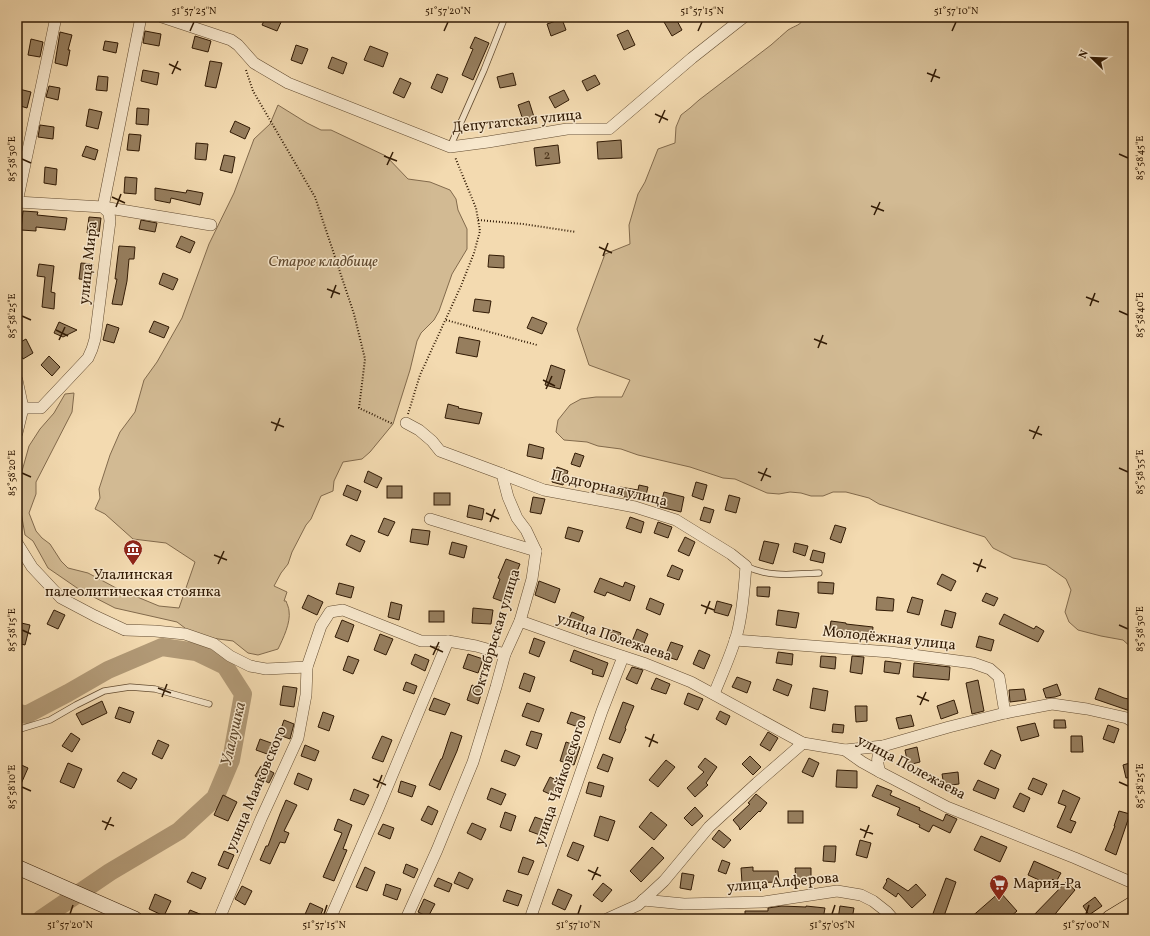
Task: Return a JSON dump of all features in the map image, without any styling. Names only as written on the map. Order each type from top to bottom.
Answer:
[{"type":"main road","points":[[1110,919],[1133,905]]},
{"type":"street","points":[[56,17],[17,202],[103,207],[211,225]]},
{"type":"street","name":"улица Мира","points":[[20,409],[41,408],[88,358],[92,349],[95,339],[110,221],[109,213],[103,207],[141,17]]},
{"type":"street","name":"Депутатская улица","points":[[162,17],[231,40],[238,45],[254,63],[288,83],[450,146],[488,142],[567,129],[609,129],[692,58],[744,17]]},
{"type":"street","points":[[17,380],[20,409],[17,433]]},
{"type":"street","points":[[406,423],[419,430],[432,441],[440,451],[502,474],[508,497],[517,518],[526,530],[536,551]]},
{"type":"street","name":"Подгорная улица","points":[[502,474],[544,490],[635,508],[676,520],[731,554],[746,566]]},
{"type":"street","points":[[430,519],[536,551]]},
{"type":"street","points":[[17,543],[32,567],[61,598],[95,616],[125,630],[185,634],[214,644],[230,656],[250,666],[266,669],[307,668],[321,626],[330,612],[343,610],[420,641],[448,641],[476,646],[504,654]]},
{"type":"street","name":"Октябрьская улица","points":[[406,919],[437,850],[473,762],[496,688],[504,654],[520,621],[532,579],[536,551]]},
{"type":"street","points":[[714,694],[738,633],[746,566]]},
{"type":"street","name":"улица Полежаева","points":[[520,621],[646,664],[690,682],[803,743],[845,750],[862,762],[947,807],[1075,858],[1133,883]]},
{"type":"street","name":"Молодёжная улица","points":[[735,640],[890,652],[972,663],[990,668],[999,677],[1005,713]]},
{"type":"street","points":[[330,919],[381,802],[448,641]]},
{"type":"street","name":"улица Чайковского","points":[[530,919],[602,711],[623,657]]},
{"type":"street","name":"улица Маяковского","points":[[220,919],[261,819],[298,738],[306,695],[307,668]]},
{"type":"street","points":[[845,750],[883,746],[1005,713],[1052,704],[1087,708],[1127,718],[1133,722]]},
{"type":"street","points":[[607,919],[638,905],[664,881],[709,827],[803,743]]},
{"type":"street","points":[[880,772],[877,760],[883,746]]},
{"type":"street","points":[[23,869],[135,919]]},
{"type":"street","name":"улица Алферова","points":[[643,900],[684,904],[764,902],[837,891],[861,895],[873,901],[893,919]]},
{"type":"lane","points":[[450,146],[484,70],[505,17]]},
{"type":"lane","name":"Подгорная улица","points":[[746,566],[756,571],[778,575],[819,573]]},
{"type":"lane","points":[[17,730],[50,720],[104,691],[130,687],[156,689],[208,704]]},
{"type":"path","points":[[244,65],[253,91],[315,197],[354,314],[365,359],[359,408],[393,424]]},
{"type":"path","points":[[406,423],[420,375],[446,320],[474,253],[480,231],[476,208],[450,146]]},
{"type":"path","points":[[478,220],[522,224],[576,232]]},
{"type":"path","points":[[446,320],[537,345]]},
{"type":"green space","points":[[805,17],[1133,17],[1133,649],[1123,640],[1078,630],[1069,622],[1065,612],[1071,590],[1066,579],[1046,565],[1013,558],[993,548],[985,537],[879,504],[869,498],[846,492],[833,492],[823,496],[811,496],[790,492],[779,494],[767,493],[735,479],[723,478],[690,467],[638,455],[621,449],[598,446],[587,442],[564,440],[556,432],[558,420],[570,405],[581,399],[596,397],[622,397],[630,380],[589,365],[577,329],[605,254],[630,244],[629,225],[638,194],[645,182],[658,149],[675,143],[676,127],[681,115],[788,30],[800,24]]},
{"type":"green space","name":"Старое кладбище","points":[[278,105],[321,130],[331,130],[386,156],[408,179],[430,182],[450,190],[456,199],[458,210],[467,229],[467,249],[452,274],[439,311],[434,320],[421,333],[417,341],[410,370],[393,424],[370,452],[362,459],[343,462],[334,481],[333,491],[321,496],[311,519],[306,525],[292,552],[288,564],[274,586],[287,592],[284,601],[286,601],[289,610],[288,625],[278,649],[258,655],[248,653],[233,641],[193,634],[177,622],[115,608],[80,590],[48,568],[33,541],[25,535],[17,489],[29,446],[40,429],[54,413],[65,394],[74,393],[72,412],[36,482],[36,494],[29,513],[36,531],[50,544],[61,561],[68,568],[88,573],[118,589],[159,606],[179,608],[195,562],[166,543],[133,539],[105,514],[95,509],[100,498],[99,489],[110,455],[120,432],[135,412],[144,380],[157,362],[182,318],[209,244],[234,193],[254,139],[270,124]]},
{"type":"building","points":[[266,17],[275,17],[282,20],[277,31],[262,25]]},
{"type":"building","points":[[675,17],[682,30],[672,36],[664,22]]},
{"type":"building","points":[[562,19],[566,30],[551,36],[547,24]]},
{"type":"building","points":[[628,30],[635,45],[624,50],[617,35]]},
{"type":"building","points":[[145,31],[161,34],[159,46],[143,43]]},
{"type":"building","points":[[60,32],[72,35],[68,50],[70,50],[67,66],[55,63]]},
{"type":"building","points":[[195,36],[211,41],[208,52],[192,48]]},
{"type":"building","points":[[475,37],[489,43],[473,80],[462,75],[473,49],[470,48]]},
{"type":"building","points":[[31,39],[43,42],[40,57],[28,55]]},
{"type":"building","points":[[105,41],[118,43],[116,53],[103,50]]},
{"type":"building","points":[[296,45],[308,49],[302,64],[291,60]]},
{"type":"building","points":[[370,46],[388,53],[383,67],[364,60]]},
{"type":"building","points":[[332,57],[347,63],[343,74],[328,68]]},
{"type":"building","points":[[210,61],[222,63],[216,88],[205,86]]},
{"type":"building","points":[[143,70],[159,73],[157,85],[141,81]]},
{"type":"building","points":[[513,73],[516,85],[500,88],[497,77]]},
{"type":"building","points":[[437,74],[448,78],[442,93],[431,88]]},
{"type":"building","points":[[595,75],[600,84],[587,91],[582,81]]},
{"type":"building","points":[[98,76],[108,77],[107,91],[96,90]]},
{"type":"building","points":[[400,78],[411,83],[404,98],[393,93]]},
{"type":"building","points":[[49,86],[60,88],[58,100],[46,97]]},
{"type":"building","points":[[19,89],[31,92],[27,108],[17,105]]},
{"type":"building","points":[[564,90],[569,100],[555,108],[549,97]]},
{"type":"building","points":[[529,101],[534,117],[523,120],[518,105]]},
{"type":"building","points":[[137,108],[149,109],[148,125],[136,124]]},
{"type":"building","points":[[89,109],[102,112],[98,129],[86,126]]},
{"type":"building","points":[[235,121],[250,128],[245,139],[230,132]]},
{"type":"building","points":[[40,125],[54,127],[53,139],[38,137]]},
{"type":"building","points":[[129,134],[141,135],[139,151],[127,150]]},
{"type":"building","points":[[621,140],[622,158],[598,159],[597,142]]},
{"type":"building","points":[[196,143],[208,144],[206,160],[195,159]]},
{"type":"building","points":[[558,145],[560,163],[536,166],[534,148]]},
{"type":"building","points":[[86,146],[98,150],[95,160],[82,156]]},
{"type":"building","points":[[224,155],[235,157],[232,173],[220,170]]},
{"type":"building","points":[[45,167],[57,169],[56,185],[44,183]]},
{"type":"building","points":[[125,177],[137,178],[136,194],[124,193]]},
{"type":"building","points":[[155,188],[186,193],[187,190],[203,193],[200,205],[171,198],[170,203],[155,200]]},
{"type":"building","points":[[23,211],[38,212],[37,215],[67,218],[65,230],[36,227],[36,231],[21,230]]},
{"type":"building","points":[[89,217],[101,218],[99,234],[87,233]]},
{"type":"building","points":[[141,220],[157,223],[155,232],[139,229]]},
{"type":"building","points":[[181,236],[195,242],[190,253],[176,247]]},
{"type":"building","points":[[119,246],[135,247],[134,259],[129,259],[127,281],[122,305],[112,304],[117,279],[115,279]]},
{"type":"building","points":[[489,255],[504,256],[504,268],[488,267]]},
{"type":"building","points":[[81,263],[93,264],[91,280],[79,279]]},
{"type":"building","points":[[39,264],[54,266],[51,292],[55,293],[54,309],[42,307],[45,277],[37,276]]},
{"type":"building","points":[[163,273],[178,279],[173,290],[159,284]]},
{"type":"building","points":[[475,299],[491,301],[489,313],[473,311]]},
{"type":"building","points":[[532,317],[547,323],[542,334],[527,328]]},
{"type":"building","points":[[154,321],[169,327],[164,338],[149,332]]},
{"type":"building","points":[[59,322],[77,330],[63,337],[54,333]]},
{"type":"building","points":[[107,324],[119,328],[114,343],[103,340]]},
{"type":"building","points":[[459,337],[480,341],[477,357],[456,353]]},
{"type":"building","points":[[26,339],[33,353],[23,359],[17,348],[17,344]]},
{"type":"building","points":[[49,356],[60,367],[52,376],[41,365]]},
{"type":"building","points":[[551,365],[565,370],[560,389],[545,385]]},
{"type":"building","points":[[448,404],[459,407],[458,408],[482,413],[479,424],[445,418]]},
{"type":"building","points":[[529,444],[544,448],[542,459],[527,456]]},
{"type":"building","points":[[575,453],[584,456],[580,467],[571,464]]},
{"type":"building","points":[[557,467],[568,471],[563,485],[552,482]]},
{"type":"building","points":[[368,471],[382,478],[377,488],[364,482]]},
{"type":"building","points":[[696,482],[707,485],[703,500],[692,496]]},
{"type":"building","points":[[347,485],[361,491],[357,501],[343,495]]},
{"type":"building","points":[[639,485],[648,487],[645,499],[631,496],[631,498],[619,496],[620,487],[638,490]]},
{"type":"building","points":[[387,486],[402,486],[402,498],[387,498]]},
{"type":"building","points":[[664,492],[684,497],[681,512],[660,507]]},
{"type":"building","points":[[434,493],[450,493],[450,505],[434,505]]},
{"type":"building","points":[[729,495],[740,498],[736,513],[725,510]]},
{"type":"building","points":[[533,497],[545,499],[541,514],[530,512]]},
{"type":"building","points":[[469,505],[484,509],[482,520],[467,517]]},
{"type":"building","points":[[704,507],[714,510],[710,523],[700,520]]},
{"type":"building","points":[[630,517],[644,522],[641,533],[626,528]]},
{"type":"building","points":[[384,518],[395,522],[388,536],[378,532]]},
{"type":"building","points":[[658,522],[672,527],[668,538],[654,533]]},
{"type":"building","points":[[835,525],[846,528],[841,543],[830,539]]},
{"type":"building","points":[[568,527],[583,531],[579,542],[565,538]]},
{"type":"building","points":[[412,529],[430,531],[428,545],[410,542]]},
{"type":"building","points":[[351,535],[365,541],[360,552],[346,545]]},
{"type":"building","points":[[685,537],[695,542],[689,556],[678,551]]},
{"type":"building","points":[[764,541],[779,544],[773,564],[759,560]]},
{"type":"building","points":[[452,542],[467,546],[464,558],[449,554]]},
{"type":"building","points":[[795,543],[808,546],[805,556],[793,552]]},
{"type":"building","points":[[813,550],[825,553],[823,563],[810,560]]},
{"type":"building","points":[[506,559],[520,564],[504,602],[493,598],[500,579],[498,578]]},
{"type":"building","points":[[672,565],[683,570],[679,580],[667,576]]},
{"type":"building","points":[[942,574],[956,581],[951,591],[937,584]]},
{"type":"building","points":[[600,578],[623,587],[625,582],[635,586],[630,601],[607,592],[605,596],[594,592]]},
{"type":"building","points":[[539,581],[560,589],[555,603],[535,595]]},
{"type":"building","points":[[818,582],[834,583],[833,594],[818,593]]},
{"type":"building","points":[[339,583],[354,587],[351,598],[336,594]]},
{"type":"building","points":[[757,587],[770,587],[769,597],[757,596]]},
{"type":"building","points":[[986,593],[998,598],[994,606],[982,601]]},
{"type":"building","points":[[308,595],[323,602],[317,615],[302,608]]},
{"type":"building","points":[[877,597],[894,599],[893,611],[876,610]]},
{"type":"building","points":[[912,597],[923,600],[919,615],[907,612]]},
{"type":"building","points":[[650,598],[664,604],[660,615],[646,609]]},
{"type":"building","points":[[717,601],[732,605],[728,616],[714,612]]},
{"type":"building","points":[[391,602],[402,605],[399,620],[388,617]]},
{"type":"building","points":[[473,608],[493,610],[491,624],[472,623]]},
{"type":"building","points":[[54,610],[65,615],[58,629],[47,624]]},
{"type":"building","points":[[778,610],[799,613],[796,628],[776,625]]},
{"type":"building","points":[[945,610],[956,613],[952,628],[941,625]]},
{"type":"building","points":[[429,611],[444,611],[444,622],[429,622]]},
{"type":"building","points":[[572,612],[584,617],[580,626],[568,621]]},
{"type":"building","points":[[1004,614],[1034,629],[1036,626],[1044,631],[1038,642],[999,624]]},
{"type":"building","points":[[342,620],[354,625],[348,642],[335,637]]},
{"type":"building","points":[[831,621],[873,627],[872,639],[856,637],[857,635],[829,633]]},
{"type":"building","points":[[17,622],[30,625],[25,645],[17,643]]},
{"type":"building","points":[[609,629],[621,633],[618,642],[606,638]]},
{"type":"building","points":[[637,629],[648,634],[642,648],[631,644]]},
{"type":"building","points":[[380,634],[393,639],[386,655],[374,650]]},
{"type":"building","points":[[979,636],[994,640],[991,651],[976,647]]},
{"type":"building","points":[[534,638],[545,642],[539,657],[529,653]]},
{"type":"building","points":[[671,642],[683,646],[677,660],[665,656]]},
{"type":"building","points":[[574,650],[608,663],[603,677],[592,674],[593,670],[570,661]]},
{"type":"building","points":[[699,650],[710,655],[704,669],[693,664]]},
{"type":"building","points":[[778,652],[793,654],[792,665],[776,663]]},
{"type":"building","points":[[415,654],[429,660],[425,671],[411,664]]},
{"type":"building","points":[[468,654],[483,659],[478,673],[463,668]]},
{"type":"building","points":[[348,656],[359,660],[353,674],[343,670]]},
{"type":"building","points":[[821,656],[836,657],[835,669],[820,667]]},
{"type":"building","points":[[852,656],[864,657],[862,674],[850,672]]},
{"type":"building","points":[[885,661],[901,663],[899,674],[884,672]]},
{"type":"building","points":[[914,663],[950,667],[949,680],[913,677]]},
{"type":"building","points":[[632,667],[643,670],[637,684],[626,679]]},
{"type":"building","points":[[524,673],[535,677],[530,692],[519,688]]},
{"type":"building","points":[[737,677],[751,682],[747,693],[732,687]]},
{"type":"building","points":[[656,678],[670,684],[666,694],[651,689]]},
{"type":"building","points":[[777,679],[792,685],[788,696],[773,690]]},
{"type":"building","points":[[978,680],[984,711],[972,714],[966,683]]},
{"type":"building","points":[[406,682],[417,686],[414,694],[403,690]]},
{"type":"building","points":[[1057,684],[1061,695],[1046,698],[1043,689]]},
{"type":"building","points":[[472,685],[483,689],[478,704],[467,700]]},
{"type":"building","points":[[283,686],[297,688],[294,707],[280,705]]},
{"type":"building","points":[[813,688],[828,691],[825,711],[810,708]]},
{"type":"building","points":[[1099,688],[1133,700],[1133,712],[1095,699]]},
{"type":"building","points":[[1024,689],[1026,700],[1010,702],[1009,690]]},
{"type":"building","points":[[688,693],[703,699],[698,710],[684,704]]},
{"type":"building","points":[[434,698],[450,704],[445,715],[429,710]]},
{"type":"building","points":[[954,700],[958,713],[941,719],[937,706]]},
{"type":"building","points":[[102,701],[107,713],[82,725],[76,714]]},
{"type":"building","points":[[623,702],[634,706],[620,743],[609,739]]},
{"type":"building","points":[[527,703],[544,709],[539,722],[522,716]]},
{"type":"building","points":[[855,706],[867,706],[867,721],[856,722]]},
{"type":"building","points":[[119,707],[134,712],[130,723],[115,718]]},
{"type":"building","points":[[720,711],[730,716],[726,725],[716,719]]},
{"type":"building","points":[[323,712],[334,716],[329,731],[318,727]]},
{"type":"building","points":[[571,712],[585,717],[581,728],[567,723]]},
{"type":"building","points":[[911,715],[914,726],[899,729],[896,718]]},
{"type":"building","points":[[284,720],[294,724],[290,739],[279,735]]},
{"type":"building","points":[[1054,720],[1065,720],[1066,728],[1054,728]]},
{"type":"building","points":[[1035,723],[1039,736],[1021,741],[1017,727]]},
{"type":"building","points":[[833,724],[844,725],[843,733],[832,732]]},
{"type":"building","points":[[1108,725],[1119,729],[1114,743],[1103,739]]},
{"type":"building","points":[[531,731],[542,734],[537,749],[526,745]]},
{"type":"building","points":[[451,732],[462,736],[440,790],[429,785],[442,759]]},
{"type":"building","points":[[768,732],[778,738],[770,751],[760,745]]},
{"type":"building","points":[[71,733],[80,739],[72,752],[62,746]]},
{"type":"building","points":[[382,736],[392,740],[383,762],[372,758]]},
{"type":"building","points":[[1071,736],[1082,736],[1083,752],[1071,752]]},
{"type":"building","points":[[260,739],[274,744],[270,755],[256,750]]},
{"type":"building","points":[[158,740],[169,745],[162,759],[152,754]]},
{"type":"building","points":[[566,742],[580,747],[574,765],[560,761]]},
{"type":"building","points":[[305,745],[319,751],[315,761],[301,756]]},
{"type":"building","points":[[917,747],[920,762],[908,765],[905,750]]},
{"type":"building","points":[[505,750],[520,756],[515,766],[501,761]]},
{"type":"building","points":[[991,750],[1001,755],[995,769],[984,764]]},
{"type":"building","points":[[603,754],[613,758],[608,772],[597,768]]},
{"type":"building","points":[[750,756],[761,767],[753,775],[742,764]]},
{"type":"building","points":[[705,758],[717,767],[706,783],[708,785],[695,797],[687,788],[704,772],[698,767]]},
{"type":"building","points":[[809,758],[819,763],[813,777],[802,772]]},
{"type":"building","points":[[666,760],[675,767],[658,787],[649,780]]},
{"type":"building","points":[[1133,762],[1133,777],[1126,778],[1123,765]]},
{"type":"building","points":[[17,763],[28,768],[17,793]]},
{"type":"building","points":[[68,763],[82,769],[74,788],[60,782]]},
{"type":"building","points":[[261,766],[274,773],[269,783],[255,776]]},
{"type":"building","points":[[837,770],[857,771],[857,788],[836,787]]},
{"type":"building","points":[[123,772],[137,779],[131,789],[117,781]]},
{"type":"building","points":[[958,772],[959,784],[944,786],[942,774]]},
{"type":"building","points":[[298,773],[312,779],[308,790],[294,784]]},
{"type":"building","points":[[550,777],[560,782],[554,796],[543,791]]},
{"type":"building","points":[[1033,778],[1047,784],[1042,795],[1028,789]]},
{"type":"building","points":[[978,780],[999,789],[995,799],[973,790]]},
{"type":"building","points":[[401,781],[416,786],[412,797],[398,792]]},
{"type":"building","points":[[589,782],[604,786],[601,797],[586,793]]},
{"type":"building","points":[[877,785],[892,791],[890,795],[920,808],[919,810],[943,821],[946,814],[957,819],[950,833],[933,825],[929,832],[919,827],[920,825],[897,815],[900,808],[872,796]]},
{"type":"building","points":[[491,788],[506,794],[501,805],[487,799]]},
{"type":"building","points":[[354,789],[369,795],[364,805],[350,800]]},
{"type":"building","points":[[1063,790],[1080,798],[1070,820],[1076,822],[1071,833],[1057,827],[1066,806],[1058,803]]},
{"type":"building","points":[[1020,793],[1030,798],[1024,812],[1013,807]]},
{"type":"building","points":[[756,794],[767,803],[760,812],[759,811],[740,830],[733,820],[750,804],[748,803]]},
{"type":"building","points":[[223,795],[237,802],[228,821],[214,815]]},
{"type":"building","points":[[286,800],[297,805],[284,831],[289,833],[285,843],[280,842],[270,864],[260,860],[266,846],[268,846]]},
{"type":"building","points":[[428,806],[438,811],[432,825],[421,820]]},
{"type":"building","points":[[695,807],[703,816],[692,826],[684,818]]},
{"type":"building","points":[[788,811],[803,811],[803,823],[788,823]]},
{"type":"building","points":[[1119,811],[1130,814],[1116,855],[1105,850],[1115,826]]},
{"type":"building","points":[[505,812],[516,816],[511,831],[500,827]]},
{"type":"building","points":[[651,812],[667,825],[654,840],[639,827]]},
{"type":"building","points":[[600,816],[615,821],[608,841],[594,836]]},
{"type":"building","points":[[535,817],[546,821],[540,835],[529,831]]},
{"type":"building","points":[[338,819],[352,825],[343,849],[347,850],[334,881],[323,877],[342,833],[334,830]]},
{"type":"building","points":[[472,823],[486,829],[481,840],[467,833]]},
{"type":"building","points":[[383,824],[394,828],[390,839],[378,834]]},
{"type":"building","points":[[719,830],[731,840],[724,848],[712,839]]},
{"type":"building","points":[[981,836],[1007,847],[1000,862],[974,850]]},
{"type":"building","points":[[860,840],[871,843],[867,858],[856,855]]},
{"type":"building","points":[[573,842],[584,846],[578,861],[567,856]]},
{"type":"building","points":[[824,846],[836,846],[835,862],[823,861]]},
{"type":"building","points":[[652,847],[664,858],[641,882],[630,871]]},
{"type":"building","points":[[224,851],[234,855],[228,869],[218,865]]},
{"type":"building","points":[[523,857],[534,861],[528,875],[518,872]]},
{"type":"building","points":[[722,860],[730,863],[726,874],[718,871]]},
{"type":"building","points":[[1034,861],[1061,873],[1056,882],[1053,879],[1048,884],[1028,875]]},
{"type":"building","points":[[406,864],[418,869],[414,878],[403,873]]},
{"type":"building","points":[[365,867],[375,872],[367,891],[356,887]]},
{"type":"building","points":[[753,867],[753,871],[778,871],[779,882],[742,883],[741,868]]},
{"type":"building","points":[[795,868],[811,868],[811,880],[796,880]]},
{"type":"building","points":[[192,872],[206,878],[201,889],[187,882]]},
{"type":"building","points":[[459,872],[473,879],[468,889],[454,883]]},
{"type":"building","points":[[682,873],[694,875],[691,890],[680,888]]},
{"type":"building","points":[[438,878],[452,884],[449,892],[434,886]]},
{"type":"building","points":[[888,878],[908,891],[916,884],[926,895],[912,908],[898,893],[896,897],[883,888]]},
{"type":"building","points":[[946,878],[956,882],[943,919],[931,919]]},
{"type":"building","points":[[1066,882],[1075,890],[1051,919],[1030,919]]},
{"type":"building","points":[[603,883],[612,890],[602,902],[593,895]]},
{"type":"building","points":[[386,884],[401,889],[397,900],[383,895]]},
{"type":"building","points":[[242,886],[252,891],[245,905],[235,899]]},
{"type":"building","points":[[558,889],[572,895],[565,910],[552,904]]},
{"type":"building","points":[[507,890],[522,895],[518,906],[503,901]]},
{"type":"building","name":"Мария-Ра","points":[[1000,892],[1017,911],[1008,919],[969,919]]},
{"type":"building","points":[[155,894],[171,901],[164,916],[149,909]]},
{"type":"building","points":[[1095,897],[1102,906],[1089,915],[1083,906]]},
{"type":"building","points":[[424,899],[435,904],[428,917],[418,912]]},
{"type":"building","points":[[310,903],[323,909],[319,919],[303,919]]},
{"type":"building","points":[[782,906],[825,908],[823,919],[745,919],[745,911],[768,911],[768,908]]},
{"type":"building","points":[[840,906],[854,908],[852,919],[838,919]]},
{"type":"building","points":[[190,910],[212,919],[186,919]]},
{"type":"waterway","name":"Улалушка","points":[[17,712],[26,715],[108,670],[162,647],[196,652],[225,666],[243,694],[231,760],[215,798],[179,831],[110,872],[41,919]]},
{"type":"place","name":"Улалинская палеолитическая стоянка","points":[[133,566]]},
{"type":"place","name":"Мария-Ра","points":[[999,901]]}]
